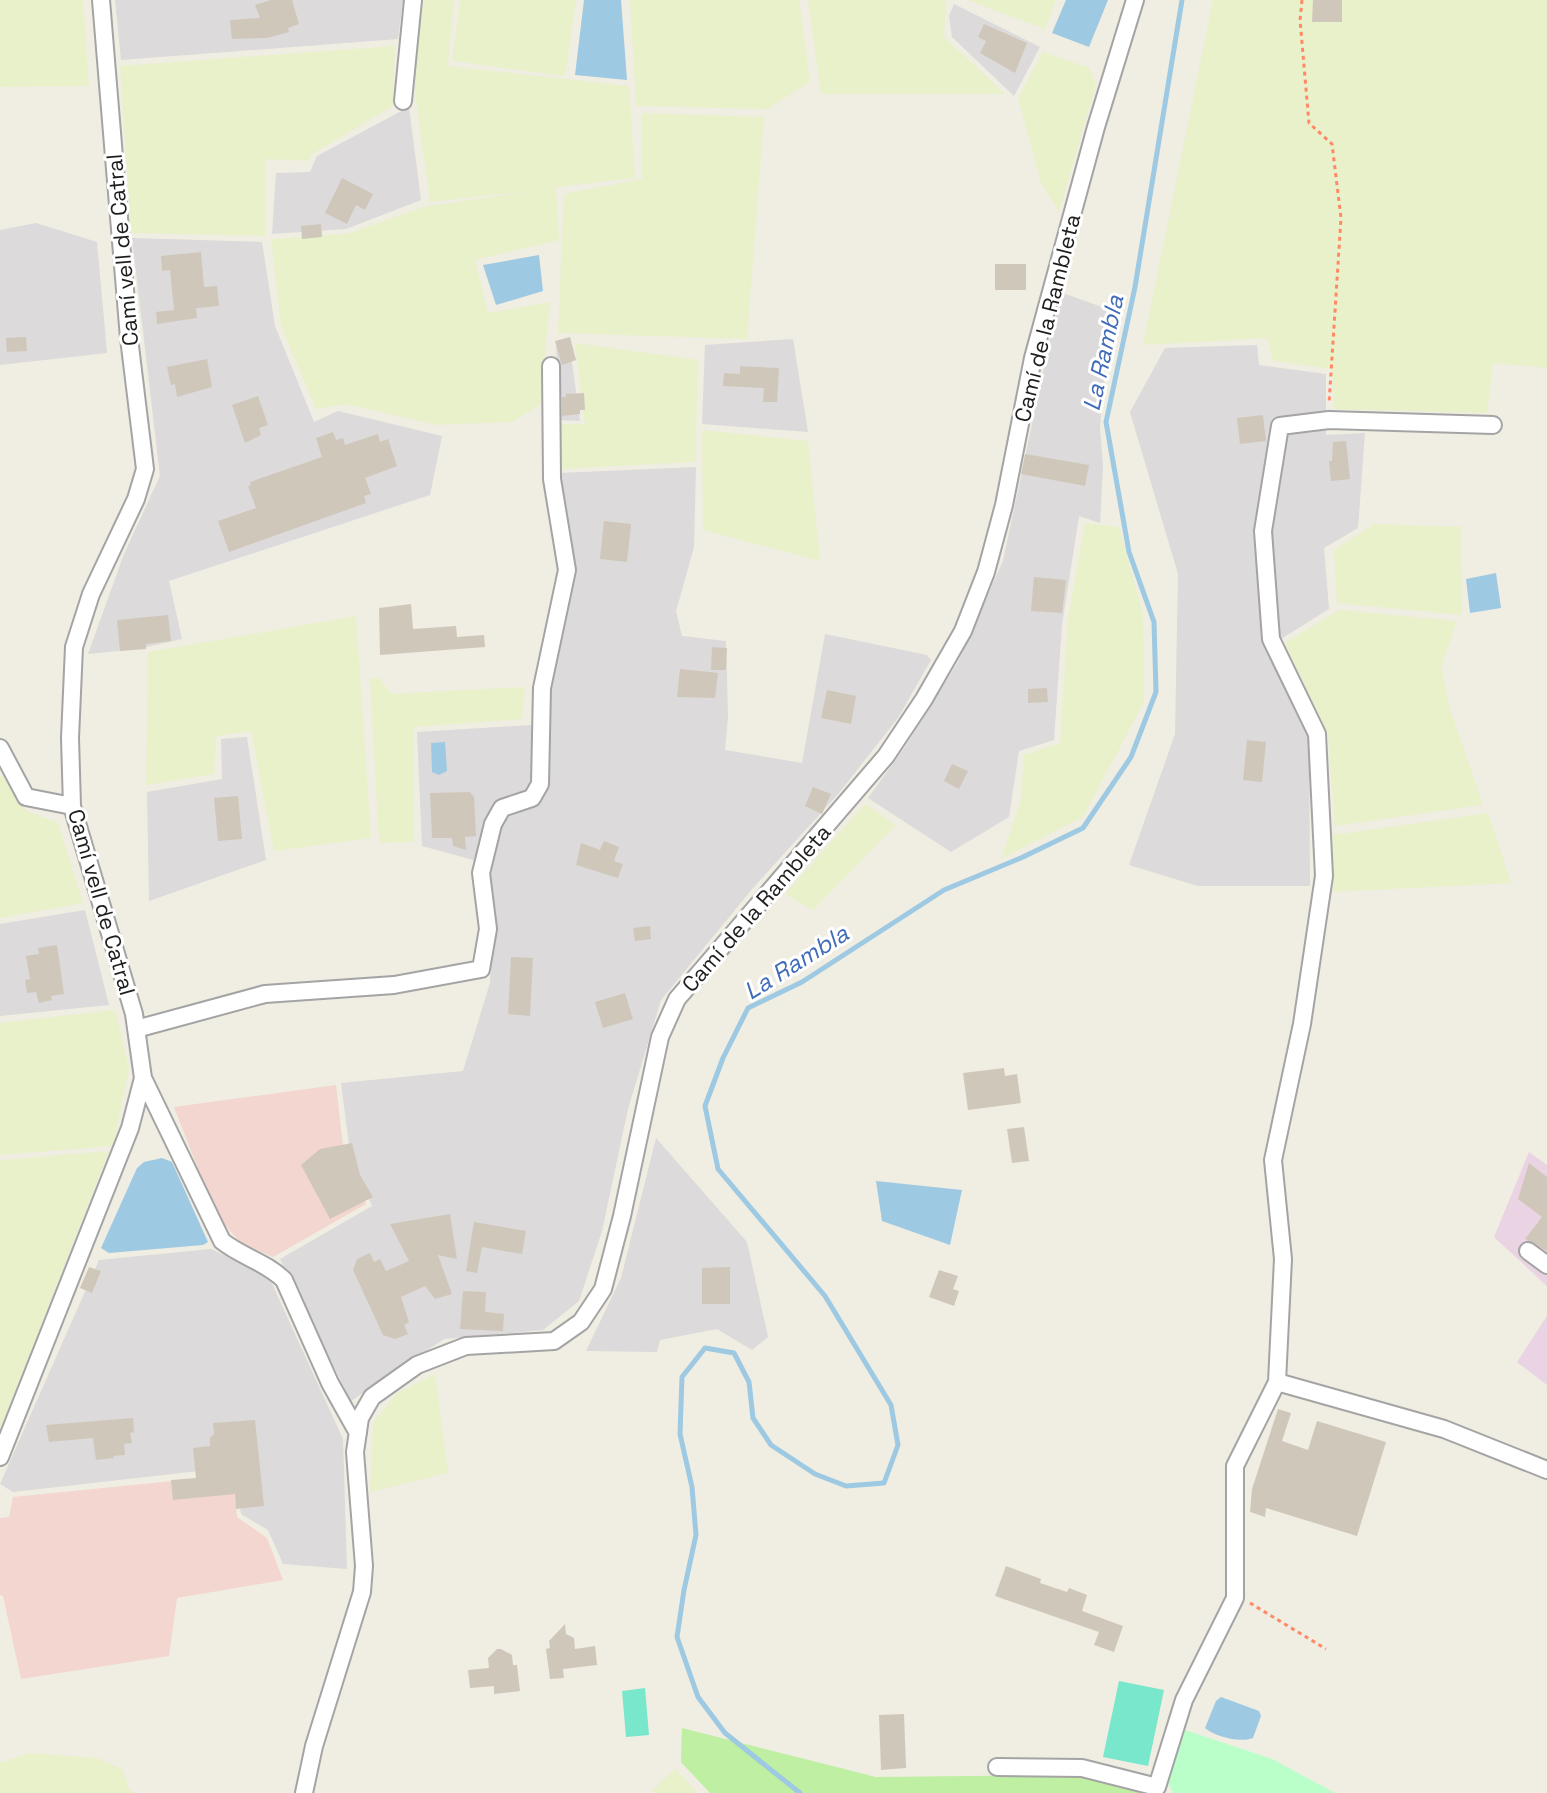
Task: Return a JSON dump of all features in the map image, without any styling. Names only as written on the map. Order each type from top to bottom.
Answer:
[{"type":"street","name":"Camí vell de Catral","points":[[0,1457],[130,1128],[143,1078],[134,1014],[72,806],[70,738],[74,647],[91,594],[136,499],[145,469],[129,338],[101,0]]},
{"type":"street","points":[[403,101],[413,0]]},
{"type":"street","name":"Camí de la Rambleta","points":[[304,1793],[314,1746],[362,1592],[364,1566],[355,1452],[360,1418],[372,1397],[417,1365],[466,1346],[554,1341],[581,1322],[603,1289],[622,1216],[660,1037],[677,999],[886,756],[924,699],[963,631],[986,572],[1004,505],[1033,358],[1096,127],[1135,0]]},
{"type":"street","points":[[136,1029],[265,994],[394,985],[481,969],[488,929],[481,873],[493,824],[502,808],[532,798],[540,784],[542,688],[567,570],[552,479],[551,366]]},
{"type":"street","points":[[997,1767],[1082,1768],[1157,1787],[1184,1700],[1235,1598],[1235,1466],[1277,1382],[1283,1259],[1273,1160],[1302,1024],[1324,876],[1317,734],[1271,639],[1263,531],[1280,426],[1329,420],[1493,425]]},
{"type":"street","points":[[0,748],[26,797],[72,806]]},
{"type":"street","points":[[143,1078],[222,1241],[236,1252],[273,1269],[284,1280],[330,1383],[358,1433]]},
{"type":"street","points":[[1528,1251],[1547,1265]]},
{"type":"street","points":[[1277,1382],[1444,1429],[1547,1470]]},
{"type":"path","points":[[1302,0],[1300,20],[1309,123],[1332,144],[1341,218],[1329,420]]},
{"type":"path","points":[[1235,1598],[1249,1603],[1326,1649]]},
{"type":"shaded area","points":[[115,0],[403,0],[398,39],[121,60]]},
{"type":"shaded area","points":[[954,4],[1040,47],[1014,96],[952,37],[949,16]]},
{"type":"shaded area","points":[[409,107],[421,200],[346,229],[272,234],[276,173],[310,172],[317,156]]},
{"type":"shaded area","points":[[36,223],[97,242],[107,353],[0,365],[0,230]]},
{"type":"shaded area","points":[[132,238],[262,242],[275,326],[314,422],[338,411],[442,436],[430,495],[169,581],[182,639],[138,649],[88,654],[124,554],[160,476]]},
{"type":"shaded area","points":[[1060,292],[1110,310],[1100,427],[1103,466],[1100,523],[1079,516],[1062,625],[1054,740],[1019,751],[1009,817],[951,852],[868,798],[905,747],[958,662],[1003,561]]},
{"type":"shaded area","points":[[793,339],[808,432],[702,424],[705,345]]},
{"type":"shaded area","points":[[556,341],[569,341],[580,421],[559,420]]},
{"type":"shaded area","points":[[1257,345],[1259,365],[1326,374],[1326,435],[1365,433],[1358,528],[1324,548],[1329,609],[1268,647],[1309,739],[1310,886],[1198,886],[1129,865],[1175,734],[1178,574],[1130,412],[1165,348]]},
{"type":"shaded area","points":[[696,467],[694,547],[676,611],[682,636],[726,641],[728,717],[725,750],[802,763],[825,634],[927,655],[931,660],[898,718],[839,793],[753,888],[661,1000],[628,1109],[602,1231],[579,1301],[543,1330],[444,1339],[351,1401],[280,1259],[372,1206],[350,1152],[341,1083],[463,1071],[490,983],[493,918],[488,864],[422,846],[417,732],[548,724],[547,690],[576,569],[559,473]]},
{"type":"shaded area","points":[[247,737],[266,860],[149,901],[147,792],[222,779],[221,739]]},
{"type":"shaded area","points":[[85,910],[109,1005],[0,1016],[0,924]]},
{"type":"shaded area","points":[[336,1085],[344,1155],[366,1204],[273,1257],[241,1243],[216,1215],[174,1107]]},
{"type":"shaded area","points":[[656,1138],[747,1242],[768,1337],[752,1350],[717,1329],[660,1340],[657,1352],[586,1351],[621,1278]]},
{"type":"shaded area","points":[[1529,1152],[1547,1165],[1547,1286],[1494,1237]]},
{"type":"shaded area","points":[[211,1249],[268,1275],[343,1439],[347,1569],[283,1564],[268,1530],[241,1514],[234,1467],[13,1492],[0,1484],[99,1260]]},
{"type":"shaded area","points":[[1547,1316],[1547,1385],[1517,1362]]},
{"type":"shaded area","points":[[233,1475],[237,1517],[267,1538],[283,1580],[177,1598],[169,1656],[21,1679],[3,1596],[0,1595],[0,1518],[9,1517],[13,1497]]},
{"type":"green space","points":[[0,0],[83,0],[89,86],[0,87]]},
{"type":"green space","points":[[424,0],[454,0],[448,66],[629,86],[635,178],[556,187],[559,240],[475,260],[488,313],[550,302],[540,405],[512,422],[436,425],[346,404],[316,409],[281,326],[271,239],[346,234],[424,207],[529,191],[430,202],[415,93],[415,60]]},
{"type":"green space","points":[[460,0],[576,0],[565,76],[452,61]]},
{"type":"green space","points":[[630,0],[799,0],[810,82],[767,109],[636,106]]},
{"type":"green space","points":[[808,0],[946,0],[944,37],[1005,94],[821,94]]},
{"type":"green space","points":[[967,0],[1056,0],[1045,29]]},
{"type":"green space","points":[[1213,0],[1547,0],[1547,368],[1493,363],[1487,413],[1334,409],[1332,369],[1273,361],[1267,338],[1143,345]]},
{"type":"green space","points":[[395,46],[393,106],[312,154],[309,161],[265,159],[265,236],[131,233],[120,66]]},
{"type":"green space","points":[[1043,52],[1089,68],[1096,84],[1059,212],[1041,183],[1018,98]]},
{"type":"green space","points":[[642,113],[764,117],[747,339],[558,333],[564,194],[642,179]]},
{"type":"green space","points":[[575,343],[698,360],[695,462],[560,469],[559,424],[585,424]]},
{"type":"green space","points":[[702,430],[808,441],[820,561],[703,530]]},
{"type":"green space","points":[[1085,523],[1119,527],[1143,614],[1144,702],[1083,817],[1001,859],[1021,800],[1024,755],[1060,743],[1068,619]]},
{"type":"green space","points":[[1374,524],[1461,527],[1462,615],[1337,603],[1334,550]]},
{"type":"green space","points":[[1339,610],[1457,621],[1441,667],[1450,709],[1483,805],[1335,826],[1328,735],[1285,643]]},
{"type":"green space","points":[[356,616],[371,838],[274,851],[251,731],[216,736],[214,774],[146,785],[148,652]]},
{"type":"green space","points":[[370,678],[380,679],[391,694],[525,687],[522,719],[414,727],[414,842],[379,843]]},
{"type":"green space","points":[[0,776],[6,776],[25,810],[58,823],[83,903],[0,918]]},
{"type":"green space","points":[[865,804],[896,825],[813,910],[785,894]]},
{"type":"green space","points":[[1488,813],[1511,883],[1333,892],[1332,835]]},
{"type":"green space","points":[[115,1010],[129,1068],[113,1146],[0,1155],[0,1023]]},
{"type":"green space","points":[[109,1151],[0,1429],[0,1160]]},
{"type":"green space","points":[[435,1374],[448,1473],[370,1492],[373,1423],[397,1393]]},
{"type":"green space","points":[[1119,1681],[1164,1690],[1148,1766],[1103,1757]]},
{"type":"green space","points":[[645,1688],[649,1735],[626,1737],[622,1691]]},
{"type":"green space","points":[[1176,1727],[1272,1759],[1335,1793],[1173,1793],[1159,1765]]},
{"type":"green space","points":[[682,1728],[876,1777],[1080,1775],[1149,1793],[710,1793],[681,1762]]},
{"type":"green space","points":[[29,1753],[97,1758],[122,1769],[130,1791],[138,1793],[0,1793],[0,1763]]},
{"type":"green space","points":[[675,1769],[698,1793],[652,1791]]},
{"type":"water","points":[[584,0],[621,0],[627,80],[575,75]]},
{"type":"water","points":[[1066,0],[1108,0],[1089,47],[1052,33]]},
{"type":"water","points":[[539,255],[543,291],[496,305],[483,265]]},
{"type":"water","points":[[1496,573],[1501,608],[1470,613],[1466,579]]},
{"type":"water","points":[[445,742],[447,771],[439,775],[432,772],[431,743]]},
{"type":"water","points":[[162,1158],[172,1162],[208,1242],[203,1245],[109,1253],[101,1248],[137,1168],[144,1162]]},
{"type":"water","points":[[876,1181],[962,1190],[950,1245],[882,1221]]},
{"type":"water","points":[[1221,1697],[1259,1711],[1261,1716],[1253,1738],[1228,1738],[1205,1728],[1216,1701]]},
{"type":"building","points":[[271,0],[292,0],[299,24],[288,28],[289,32],[267,38],[232,39],[230,20],[260,18],[255,5]]},
{"type":"building","points":[[1313,0],[1342,0],[1342,22],[1312,22]]},
{"type":"building","points":[[984,24],[1027,43],[1015,73],[980,53],[986,41],[978,37]]},
{"type":"building","points":[[342,178],[373,194],[365,210],[356,205],[347,224],[325,213]]},
{"type":"building","points":[[321,224],[322,237],[302,239],[301,226]]},
{"type":"building","points":[[201,252],[204,287],[217,286],[219,306],[196,308],[197,318],[157,324],[156,312],[174,310],[170,270],[162,271],[161,256]]},
{"type":"building","points":[[995,264],[1026,264],[1026,290],[995,290]]},
{"type":"building","points":[[26,337],[27,351],[7,352],[6,338]]},
{"type":"building","points":[[570,337],[576,360],[562,365],[555,341]]},
{"type":"building","points":[[207,359],[212,387],[177,397],[167,367]]},
{"type":"building","points":[[740,366],[779,368],[777,402],[763,402],[764,388],[723,386],[724,373],[740,374]]},
{"type":"building","points":[[584,393],[585,410],[580,410],[580,414],[562,416],[562,397]]},
{"type":"building","points":[[258,396],[268,425],[259,428],[261,435],[245,443],[232,405]]},
{"type":"building","points":[[1263,415],[1266,441],[1240,444],[1237,418]]},
{"type":"building","points":[[333,432],[336,440],[343,438],[345,445],[378,434],[380,442],[388,439],[397,466],[365,478],[371,494],[364,496],[366,503],[229,552],[218,521],[256,508],[248,486],[250,482],[322,457],[316,438]]},
{"type":"building","points":[[1346,441],[1350,479],[1331,481],[1329,461],[1332,461],[1333,442]]},
{"type":"building","points":[[1025,454],[1089,465],[1085,486],[1021,474]]},
{"type":"building","points":[[604,521],[631,524],[627,562],[600,559]]},
{"type":"building","points":[[1034,577],[1066,580],[1062,613],[1031,611]]},
{"type":"building","points":[[411,604],[413,629],[456,626],[457,637],[484,635],[485,647],[380,655],[379,608]]},
{"type":"building","points":[[168,615],[171,641],[146,644],[146,649],[120,651],[117,620]]},
{"type":"building","points":[[712,647],[727,648],[726,670],[711,670]]},
{"type":"building","points":[[680,669],[718,673],[715,698],[677,697]]},
{"type":"building","points":[[1047,688],[1048,702],[1028,703],[1028,689]]},
{"type":"building","points":[[827,690],[856,696],[851,724],[821,718]]},
{"type":"building","points":[[1247,740],[1266,742],[1262,782],[1243,780]]},
{"type":"building","points":[[952,764],[968,771],[959,789],[944,781]]},
{"type":"building","points":[[813,787],[831,794],[822,814],[805,806]]},
{"type":"building","points":[[470,792],[474,797],[476,836],[465,837],[466,850],[453,846],[452,838],[432,838],[430,793]]},
{"type":"building","points":[[238,796],[242,839],[218,841],[214,798]]},
{"type":"building","points":[[604,841],[619,847],[614,861],[623,864],[618,878],[576,865],[581,843],[600,850]]},
{"type":"building","points":[[650,926],[651,939],[635,941],[633,928]]},
{"type":"building","points":[[57,945],[64,994],[51,996],[52,1000],[39,1003],[36,992],[27,993],[25,980],[30,979],[26,956],[39,954],[38,948]]},
{"type":"building","points":[[511,957],[533,958],[530,1016],[508,1014]]},
{"type":"building","points":[[625,993],[633,1019],[603,1028],[595,1002]]},
{"type":"building","points":[[1004,1068],[1005,1076],[1017,1074],[1021,1103],[968,1110],[963,1073]]},
{"type":"building","points":[[1024,1127],[1029,1161],[1012,1163],[1007,1129]]},
{"type":"building","points":[[352,1143],[360,1175],[373,1197],[330,1219],[301,1165],[320,1149]]},
{"type":"building","points":[[1529,1163],[1547,1177],[1547,1251],[1525,1239],[1542,1217],[1518,1199]]},
{"type":"building","points":[[450,1214],[457,1259],[438,1255],[452,1294],[435,1299],[425,1286],[401,1297],[409,1322],[404,1325],[408,1334],[395,1339],[383,1335],[353,1270],[357,1259],[370,1253],[374,1262],[380,1259],[386,1271],[409,1261],[390,1224]]},
{"type":"building","points":[[474,1222],[526,1231],[522,1254],[482,1247],[477,1273],[466,1271]]},
{"type":"building","points":[[89,1267],[101,1271],[92,1293],[80,1288]]},
{"type":"building","points":[[730,1267],[730,1304],[702,1304],[702,1268]]},
{"type":"building","points":[[939,1270],[958,1276],[953,1289],[959,1291],[954,1306],[929,1297]]},
{"type":"building","points":[[463,1291],[486,1292],[485,1312],[504,1314],[503,1331],[460,1329]]},
{"type":"building","points":[[1278,1409],[1291,1413],[1282,1441],[1308,1450],[1317,1421],[1386,1442],[1357,1536],[1266,1508],[1265,1517],[1250,1512],[1252,1489]]},
{"type":"building","points":[[133,1418],[132,1443],[124,1444],[125,1455],[96,1460],[93,1438],[49,1442],[46,1425]]},
{"type":"building","points":[[255,1420],[264,1506],[236,1509],[235,1494],[173,1500],[171,1480],[196,1478],[193,1448],[210,1446],[210,1438],[214,1434],[213,1423]]},
{"type":"building","points":[[1006,1566],[1041,1579],[1040,1583],[1087,1595],[1082,1611],[1123,1626],[1114,1652],[1094,1645],[1099,1632],[995,1596]]},
{"type":"building","points":[[565,1624],[566,1634],[574,1638],[575,1649],[595,1646],[597,1665],[563,1669],[564,1678],[550,1679],[546,1649],[550,1648],[549,1641]]},
{"type":"building","points":[[497,1649],[512,1655],[513,1665],[517,1665],[520,1691],[494,1694],[494,1686],[470,1688],[468,1670],[489,1668],[488,1658]]},
{"type":"building","points":[[904,1714],[906,1768],[881,1770],[879,1715]]},
{"type":"waterway","name":"La Rambla","points":[[800,1793],[725,1733],[698,1697],[677,1637],[696,1535],[692,1487],[680,1434],[682,1377],[705,1348],[734,1353],[749,1382],[753,1418],[771,1445],[815,1474],[846,1486],[884,1483],[898,1445],[891,1405],[825,1296],[718,1169],[705,1106],[723,1058],[748,1008],[802,982],[944,890],[1083,828],[1131,757],[1156,692],[1154,622],[1129,552],[1106,422],[1135,287],[1182,0]]}]
